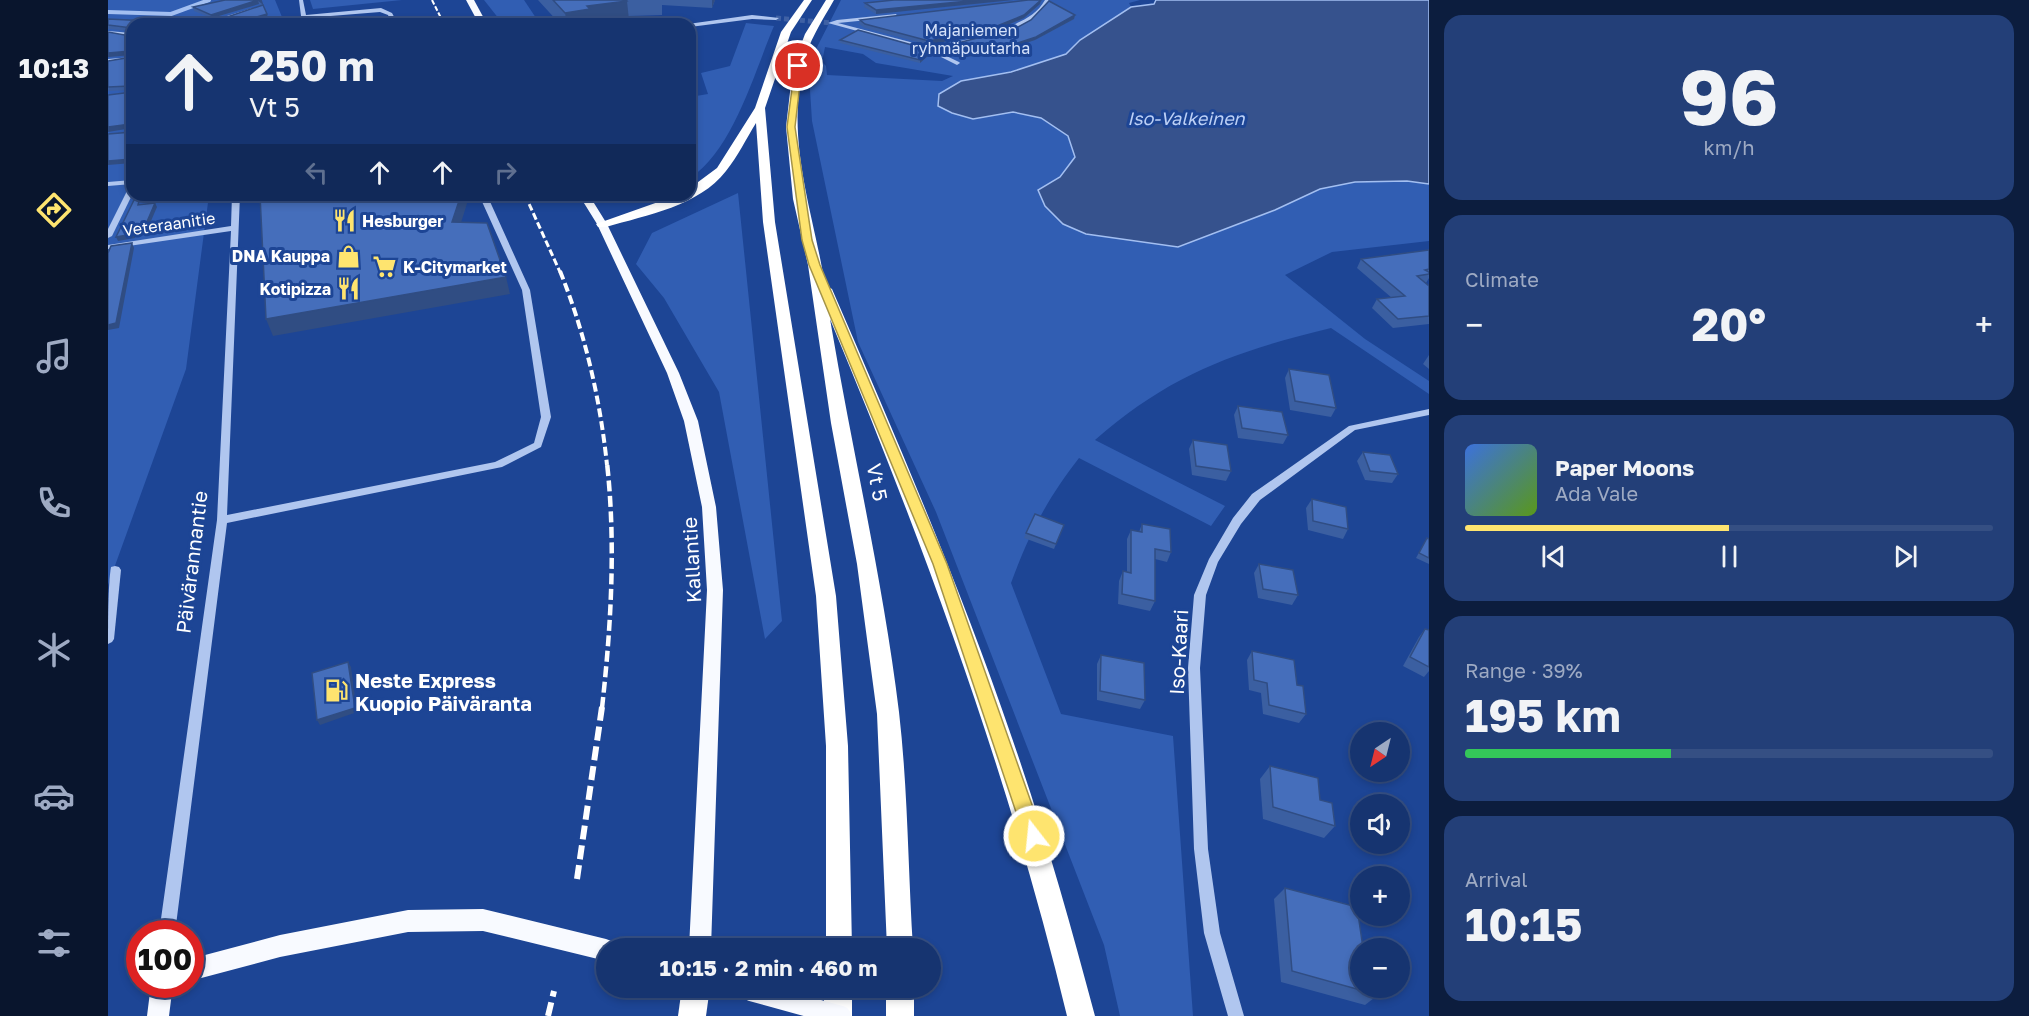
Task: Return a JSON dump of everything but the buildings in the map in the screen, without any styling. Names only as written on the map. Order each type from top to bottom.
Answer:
[{"type":"highway","points":[[696,189],[722,170],[760,108],[786,32],[808,0]]},
{"type":"highway","name":"Vt 5","points":[[830,0],[810,34],[798,66],[791,127],[799,199],[814,265],[839,423],[867,564],[888,714],[899,938]]},
{"type":"highway","points":[[760,108],[775,266],[826,596],[837,746],[839,938]]},
{"type":"highway","points":[[602,224],[662,207],[674,201]]},
{"type":"highway","points":[[814,265],[940,564],[1028,815],[1081,1016]]},
{"type":"highway","points":[[692,1016],[694,998]]},
{"type":"highway","points":[[838,998],[839,1016]]},
{"type":"highway","points":[[900,998],[900,1016]]},
{"type":"main road","points":[[470,0],[480,18]]},
{"type":"main road","name":"Kallantie","points":[[588,201],[602,224],[673,373],[691,421],[709,507],[715,590],[699,938]]},
{"type":"main road","points":[[204,966],[280,946],[408,921],[483,920],[596,948]]},
{"type":"main road","points":[[158,1016],[160,998]]},
{"type":"main road","points":[[776,998],[839,1016]]},
{"type":"street","points":[[301,0],[304,18]]},
{"type":"street","points":[[983,38],[1027,21],[1044,6],[1047,0]]},
{"type":"street","points":[[225,18],[260,8]]},
{"type":"street","points":[[326,18],[381,10],[390,14],[392,18]]},
{"type":"street","points":[[899,15],[831,23],[929,49],[957,63]]},
{"type":"street","points":[[696,24],[752,17],[776,18]]},
{"type":"street","points":[[108,33],[126,34]]},
{"type":"street","points":[[929,49],[973,40]]},
{"type":"street","points":[[108,61],[126,60]]},
{"type":"street","points":[[108,184],[126,182]]},
{"type":"street","points":[[108,236],[126,201]]},
{"type":"street","name":"Päivärannantie","points":[[169,920],[222,520],[236,201]]},
{"type":"street","points":[[222,520],[498,465],[538,445],[546,417],[526,290],[486,201]]},
{"type":"street","name":"Veteraanitie","points":[[108,247],[234,228]]},
{"type":"street","name":"Iso-Kaari","points":[[1236,1016],[1212,933],[1201,849],[1194,668],[1200,595],[1213,562],[1237,522],[1257,497],[1352,429],[1429,412]]},
{"type":"street","points":[[108,639],[115,570]]},
{"type":"green space","points":[[108,0],[275,0],[282,18],[126,18],[126,201],[208,201],[186,369],[108,585]]},
{"type":"green space","points":[[310,0],[402,0],[313,9]]},
{"type":"green space","points":[[484,0],[524,0],[536,18],[498,18]]},
{"type":"green space","name":"Majaniemen ryhmäpuutarha","points":[[841,0],[1140,0],[1129,3],[1131,7],[1080,40],[1066,54],[1011,72],[961,81],[938,106],[973,119],[1013,112],[1041,118],[1068,136],[1075,157],[1060,177],[1086,234],[1178,247],[1275,210],[1320,189],[1355,182],[1407,181],[1429,184],[1429,241],[1332,252],[1285,275],[1365,339],[1429,381],[1429,394],[1331,328],[1265,346],[1206,368],[1150,398],[1095,440],[1225,506],[1211,526],[1079,458],[1057,488],[1040,517],[1011,583],[1061,714],[1173,736],[1193,1016],[1120,1016],[1104,945],[936,512],[858,342],[812,121],[809,74],[813,55]],"holes":[[[825,47],[863,54],[876,63],[953,76],[942,81],[827,75],[826,66],[822,62]]]},
{"type":"green space","points":[[746,23],[774,26],[741,109],[730,130],[718,149],[696,173],[696,96],[708,94],[701,73],[730,66]]},
{"type":"green space","points":[[738,193],[782,621],[765,639],[719,392],[664,298],[636,264],[652,233]]},
{"type":"water","name":"Iso-Valkeinen","points":[[1156,0],[1429,0],[1429,184],[1407,181],[1355,182],[1320,189],[1275,210],[1178,247],[1086,234],[1063,224],[1045,206],[1038,190],[1060,177],[1075,157],[1068,136],[1041,118],[1013,112],[973,119],[938,106],[939,94],[961,81],[1011,72],[1066,54],[1080,40],[1131,7],[1154,4]]},
{"type":"waterway","points":[[108,12],[171,14],[209,0]]},
{"type":"tunnel","points":[[776,18],[831,23]]},
{"type":"railway","points":[[432,0],[441,18]]},
{"type":"railway","points":[[528,201],[560,272]]},
{"type":"railway","points":[[560,271],[577,318],[590,366],[607,465]]},
{"type":"railway","points":[[602,708],[608,647],[612,555],[607,463]]},
{"type":"railway","points":[[577,879],[602,707]]},
{"type":"railway","points":[[548,1016],[554,991]]},
{"type":"place","name":"Hesburger","points":[[344,221]]},
{"type":"place","name":"DNA Kauppa","points":[[348,256]]},
{"type":"place","name":"K-Citymarket","points":[[385,267]]},
{"type":"place","name":"Kotipizza","points":[[349,289]]},
{"type":"place","name":"Neste Express Kuopio Päiväranta","points":[[337,691]]},
{"type":"route","points":[[798,66],[798,84],[791,127],[799,199],[814,265],[940,564],[1034,836]]}]
